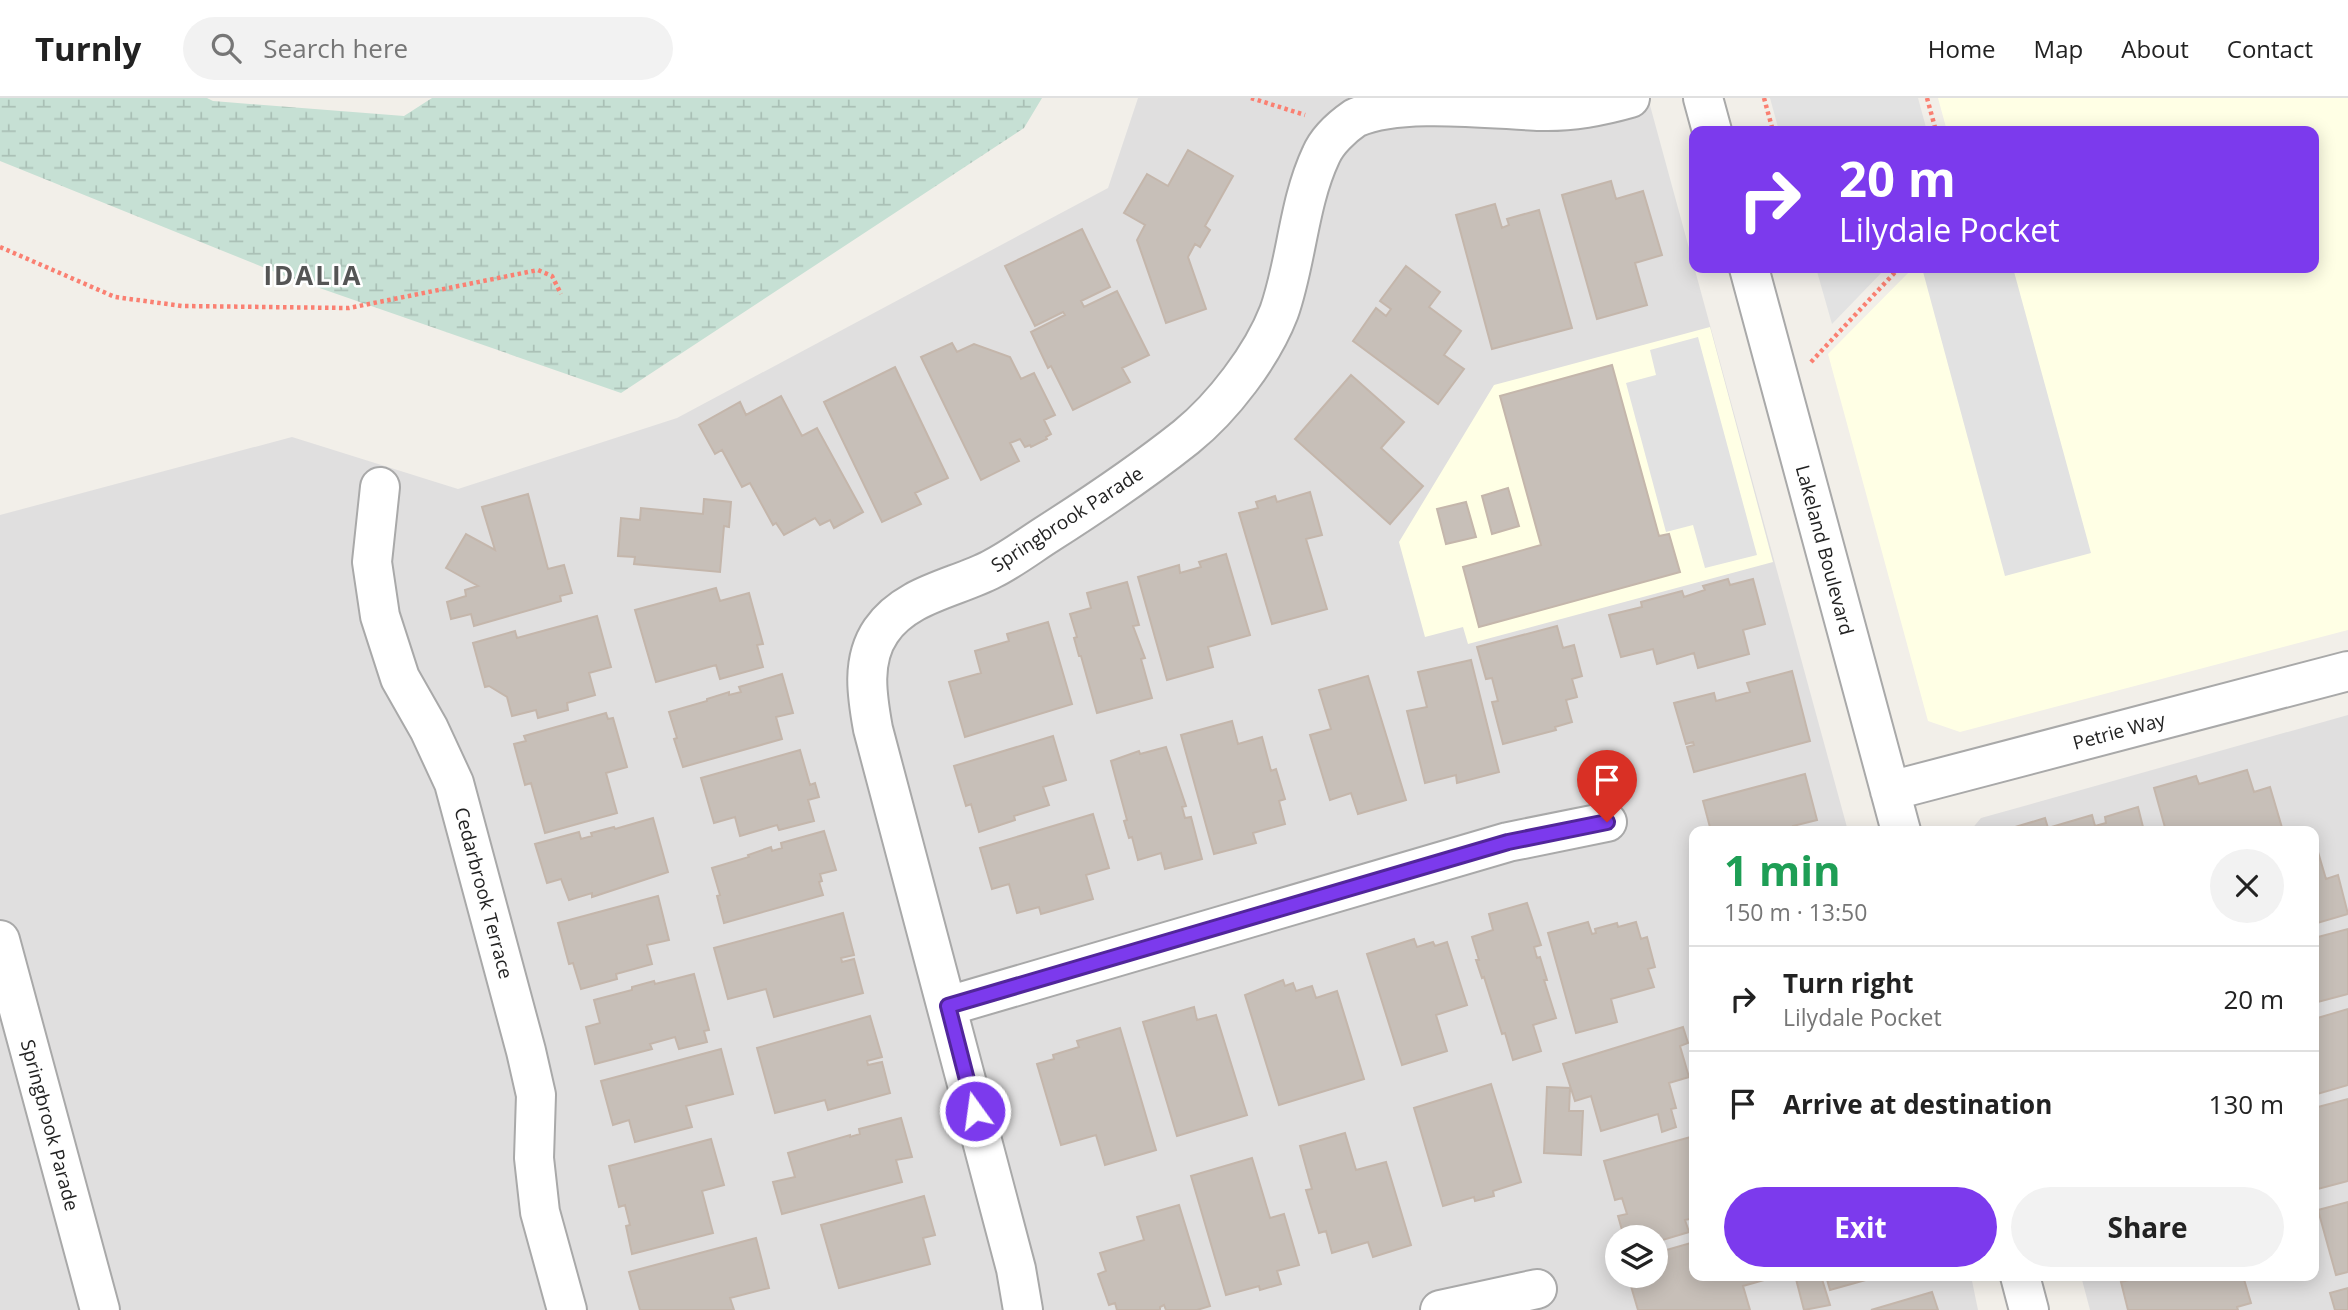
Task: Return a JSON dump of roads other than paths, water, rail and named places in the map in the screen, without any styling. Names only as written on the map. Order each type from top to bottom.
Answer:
[{"type":"street","name":"Springbrook Parade","points":[[1023,1310],[1016,1269],[873,729],[866,690],[870,659],[881,631],[898,613],[927,595],[991,570],[1121,486],[1189,434],[1226,398],[1256,356],[1279,312],[1321,153],[1356,117],[1385,105],[1415,101],[1544,111],[1580,109],[1630,98]]},
{"type":"street","points":[[1703,98],[1711,126]]},
{"type":"street","name":"Lakeland Boulevard","points":[[1750,273],[1900,826]]},
{"type":"street","name":"Cedarbrook Terrace","points":[[380,487],[372,562],[380,616],[400,678],[429,729],[458,796],[536,1095],[534,1158],[540,1212],[567,1310]]},
{"type":"street","name":"Petrie Way","points":[[1890,791],[2348,671]]},
{"type":"street","points":[[948,1006],[1508,842],[1607,822]]},
{"type":"street","name":"Springbrook Parade","points":[[0,940],[100,1310]]},
{"type":"street","points":[[2021,1281],[2029,1310]]},
{"type":"street","points":[[1440,1310],[1537,1289]]},
{"type":"district","name":"IDALIA","points":[[313,275]]}]
